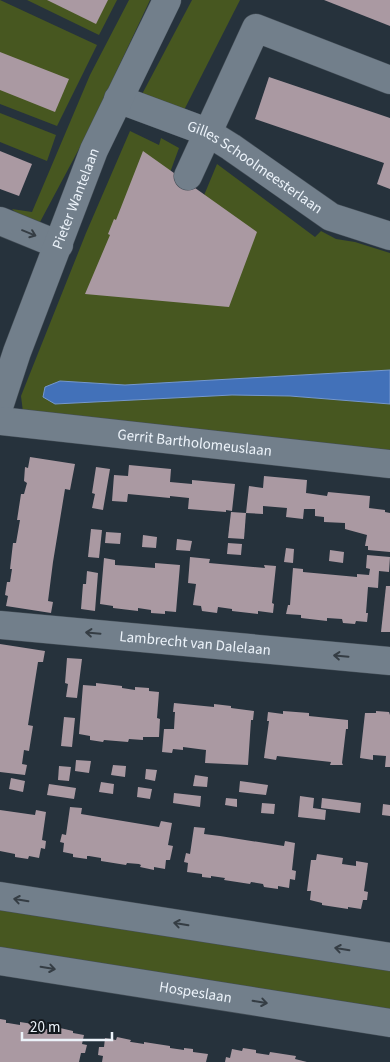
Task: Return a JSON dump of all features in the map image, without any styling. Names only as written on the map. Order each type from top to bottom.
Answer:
[{"type":"street","name":"Pieter Wantelaan","points":[[0,404],[8,349],[58,245],[94,150],[167,0]]},
{"type":"street","points":[[188,176],[256,28],[390,80]]},
{"type":"street","name":"Gilles Schoolmeesterlaan","points":[[118,99],[207,132],[232,147],[331,217],[390,236]]},
{"type":"street","points":[[0,222],[58,245]]},
{"type":"street","name":"Gerrit Bartholomeuslaan","points":[[0,421],[390,464]]},
{"type":"street","name":"Lambrecht van Dalelaan","points":[[0,624],[390,661]]},
{"type":"street","points":[[0,896],[390,957]]},
{"type":"street","name":"Hospeslaan","points":[[0,961],[390,1023]]},
{"type":"green space","points":[[0,0],[97,45],[57,126],[0,104]]},
{"type":"green space","points":[[27,0],[117,0],[99,35]]},
{"type":"green space","points":[[129,0],[150,0],[88,132],[40,222],[20,217],[12,209],[32,212],[90,75]]},
{"type":"green space","points":[[192,0],[240,0],[181,116],[140,98]]},
{"type":"green space","points":[[0,113],[56,135],[47,161],[0,142]]},
{"type":"green space","points":[[130,131],[159,145],[161,138],[179,148],[164,189],[200,205],[217,164],[315,237],[321,231],[336,239],[355,242],[390,253],[390,370],[125,385],[60,381],[55,404],[232,395],[290,396],[390,404],[390,450],[23,412],[21,396],[86,233]]},
{"type":"green space","points":[[0,905],[165,935],[390,971],[390,1011],[0,955]]},
{"type":"water","points":[[390,370],[390,404],[290,396],[232,395],[55,404],[43,397],[45,387],[60,381],[125,385]]},
{"type":"building","points":[[47,0],[108,0],[96,24]]},
{"type":"building","points":[[324,0],[390,0],[390,26]]},
{"type":"building","points":[[0,52],[69,79],[55,112],[0,90]]},
{"type":"building","points":[[269,77],[390,118],[390,189],[377,184],[384,163],[255,119]]},
{"type":"building","points":[[0,151],[32,164],[19,196],[0,189]]},
{"type":"building","points":[[143,151],[257,232],[229,307],[85,294]]},
{"type":"building","points":[[30,457],[75,464],[70,490],[65,489],[53,562],[48,601],[53,602],[51,613],[6,606],[8,596],[5,595],[12,569],[10,569],[13,543],[16,543],[20,520],[17,520],[21,494],[24,494],[27,483],[24,481],[25,467],[28,468]]},
{"type":"building","points":[[129,465],[171,469],[170,482],[192,484],[192,480],[235,484],[232,511],[188,509],[189,498],[170,496],[170,498],[128,494],[127,502],[112,501],[114,475],[128,476]]},
{"type":"building","points":[[96,467],[110,469],[103,510],[92,508],[95,494],[92,493]]},
{"type":"building","points":[[264,476],[307,480],[306,493],[327,496],[328,492],[370,496],[369,508],[385,510],[385,512],[390,513],[390,552],[368,550],[368,546],[365,546],[367,535],[345,529],[345,523],[324,522],[324,517],[315,516],[315,509],[304,509],[303,519],[286,517],[287,508],[263,506],[263,514],[246,513],[249,486],[263,488]]},
{"type":"building","points":[[231,512],[246,513],[244,539],[228,538]]},
{"type":"building","points":[[91,529],[102,530],[99,558],[88,557]]},
{"type":"building","points":[[106,532],[121,533],[120,544],[105,543]]},
{"type":"building","points":[[143,535],[157,537],[156,548],[142,547]]},
{"type":"building","points":[[177,539],[192,541],[190,551],[176,550]]},
{"type":"building","points":[[228,543],[242,544],[241,555],[227,554]]},
{"type":"building","points":[[286,548],[294,549],[293,563],[284,562]]},
{"type":"building","points":[[330,550],[344,552],[343,563],[329,561]]},
{"type":"building","points":[[367,555],[390,557],[389,572],[379,571],[378,588],[368,587],[367,622],[343,623],[342,619],[327,618],[327,621],[301,618],[301,615],[286,614],[288,605],[290,605],[293,568],[303,569],[303,572],[357,577],[357,574],[369,575],[370,569],[366,568]]},
{"type":"building","points":[[190,557],[210,559],[209,563],[265,568],[264,565],[276,566],[272,603],[274,604],[273,613],[258,611],[258,614],[232,611],[232,609],[218,607],[217,613],[202,611],[201,606],[193,605],[196,584],[188,583]]},
{"type":"building","points":[[104,558],[115,560],[115,565],[155,568],[155,563],[180,565],[176,612],[165,611],[165,614],[151,613],[151,610],[138,608],[138,611],[113,608],[113,606],[100,604]]},
{"type":"building","points":[[87,571],[98,573],[95,611],[81,609],[83,584],[86,584]]},
{"type":"building","points":[[386,586],[390,586],[390,632],[381,632]]},
{"type":"building","points":[[0,644],[45,651],[43,662],[38,662],[28,725],[33,726],[29,751],[24,750],[22,764],[27,765],[25,775],[0,772]]},
{"type":"building","points":[[67,658],[82,659],[77,698],[66,697],[68,684],[65,683]]},
{"type":"building","points":[[96,683],[122,686],[122,688],[135,690],[135,687],[149,688],[149,691],[159,692],[157,718],[160,719],[159,737],[143,737],[143,740],[129,739],[128,742],[104,740],[103,742],[90,740],[90,736],[79,734],[83,685],[96,686]]},
{"type":"building","points":[[174,703],[214,707],[214,704],[254,711],[253,720],[251,720],[248,765],[205,763],[206,750],[183,747],[183,750],[173,749],[172,753],[162,752],[164,729],[174,729]]},
{"type":"building","points":[[283,711],[309,713],[309,716],[348,720],[343,765],[330,765],[331,762],[277,756],[276,760],[264,758],[269,721],[267,721],[268,712],[283,714]]},
{"type":"building","points":[[376,711],[389,712],[390,715],[390,767],[385,767],[386,756],[373,755],[373,760],[360,758],[365,713],[376,713]]},
{"type":"building","points":[[64,717],[75,718],[72,747],[61,746]]},
{"type":"building","points":[[76,760],[91,761],[89,773],[75,771]]},
{"type":"building","points":[[113,765],[126,766],[125,777],[111,775]]},
{"type":"building","points":[[59,766],[71,767],[69,781],[58,780]]},
{"type":"building","points":[[146,769],[157,770],[155,781],[145,779]]},
{"type":"building","points":[[195,775],[208,777],[207,787],[193,786]]},
{"type":"building","points":[[11,778],[25,781],[23,792],[9,789]]},
{"type":"building","points":[[240,781],[268,785],[266,795],[239,792]]},
{"type":"building","points":[[101,782],[114,784],[113,794],[99,792]]},
{"type":"building","points":[[49,784],[76,788],[74,799],[47,795]]},
{"type":"building","points":[[138,787],[152,789],[150,799],[137,797]]},
{"type":"building","points":[[174,793],[201,796],[200,807],[173,803]]},
{"type":"building","points":[[300,796],[314,798],[313,808],[326,810],[325,820],[298,817]]},
{"type":"building","points":[[226,798],[237,799],[237,807],[225,805]]},
{"type":"building","points":[[322,798],[361,803],[360,813],[321,808]]},
{"type":"building","points":[[262,803],[275,804],[274,814],[261,813]]},
{"type":"building","points":[[383,804],[390,805],[390,816],[382,815]]},
{"type":"building","points":[[70,807],[82,808],[81,814],[159,827],[161,821],[172,823],[168,845],[173,846],[170,860],[166,860],[165,869],[154,867],[154,870],[140,867],[141,865],[139,864],[127,863],[126,865],[101,861],[101,858],[89,856],[87,856],[87,859],[73,857],[73,854],[63,852],[64,843],[60,842],[62,834],[66,835]]},
{"type":"building","points":[[0,810],[35,815],[36,810],[46,812],[42,840],[46,841],[45,849],[41,848],[39,858],[29,856],[28,859],[15,857],[15,854],[0,851]]},
{"type":"building","points":[[194,827],[205,828],[204,834],[284,846],[285,841],[295,843],[292,870],[296,871],[295,880],[290,879],[289,888],[278,886],[278,889],[264,887],[263,884],[251,882],[250,884],[224,880],[225,878],[202,877],[202,874],[187,872],[188,863],[184,862],[186,853],[190,854]]},
{"type":"building","points":[[317,854],[343,858],[342,864],[356,866],[356,861],[368,863],[364,891],[368,892],[367,900],[363,900],[361,909],[322,905],[322,903],[310,900],[311,891],[307,891],[311,860],[316,860]]},
{"type":"building","points":[[0,1019],[6,1020],[6,1023],[20,1025],[20,1022],[46,1026],[46,1029],[58,1031],[60,1031],[60,1028],[84,1035],[82,1044],[87,1045],[85,1053],[81,1053],[79,1062],[0,1062]]},
{"type":"building","points":[[117,1037],[131,1040],[130,1042],[144,1044],[144,1042],[184,1050],[184,1048],[193,1049],[193,1052],[208,1054],[206,1062],[102,1062],[103,1056],[98,1055],[99,1047],[104,1047],[105,1038],[116,1040]]},
{"type":"building","points":[[243,1048],[269,1055],[270,1052],[296,1056],[295,1059],[307,1062],[225,1062],[226,1057],[230,1058],[232,1049],[242,1051]]}]
